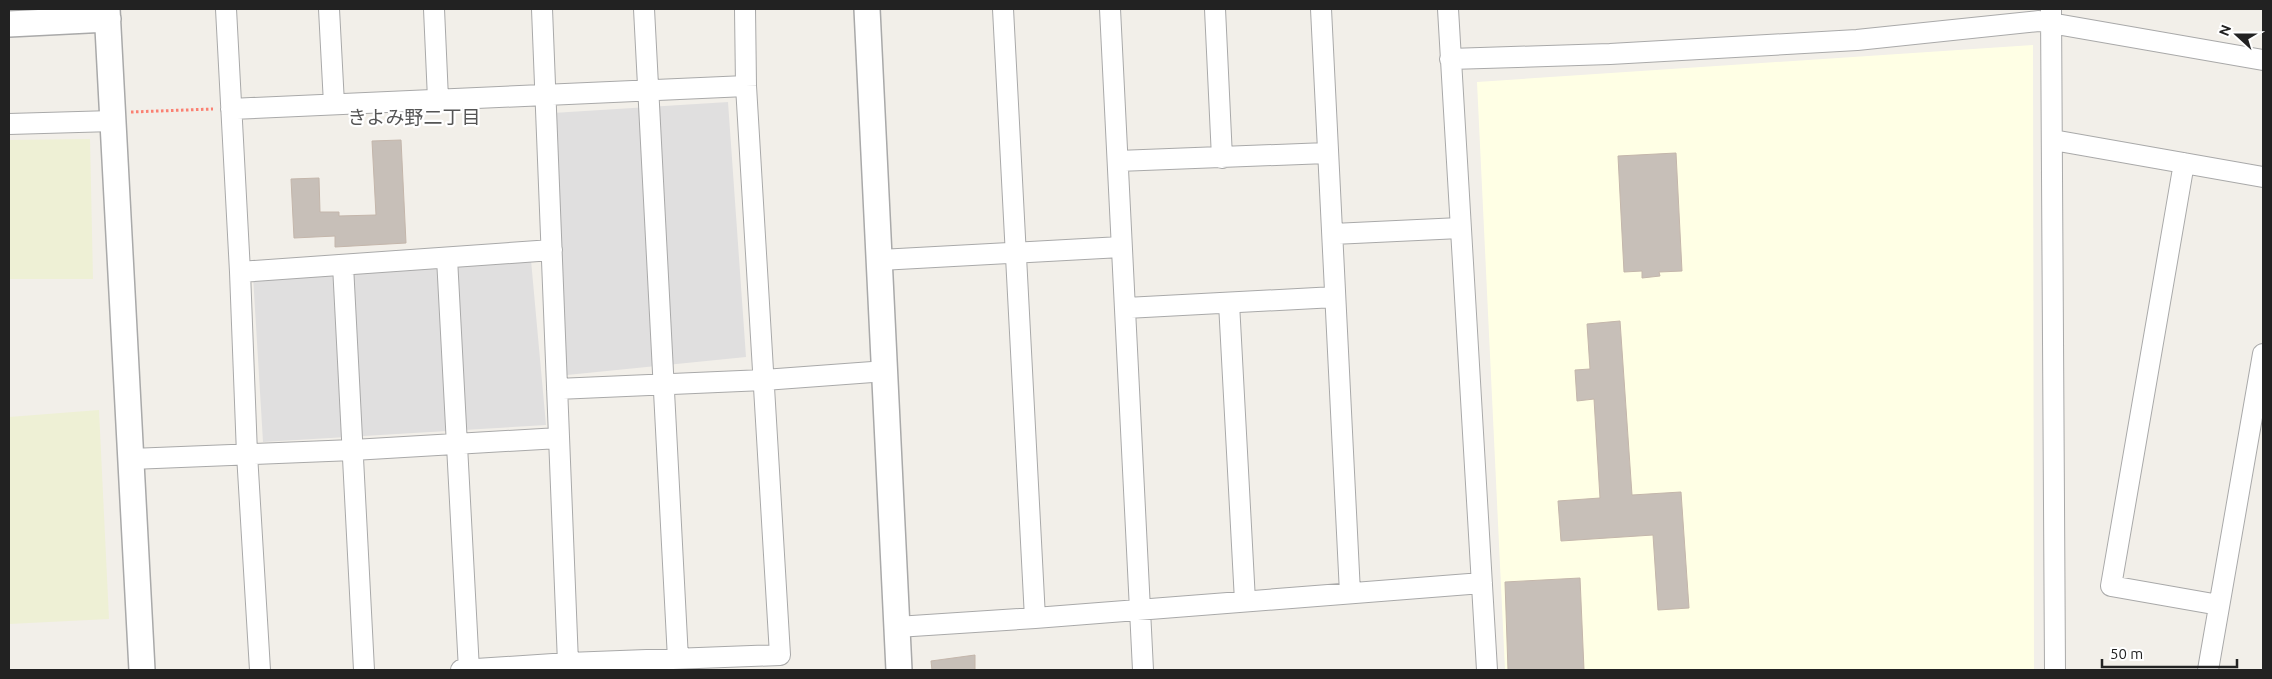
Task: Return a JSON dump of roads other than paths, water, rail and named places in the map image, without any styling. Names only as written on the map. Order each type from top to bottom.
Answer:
[{"type":"street","points":[[226,9],[240,272],[247,454],[260,670]]},
{"type":"street","points":[[330,9],[334,104]]},
{"type":"street","points":[[434,9],[438,99]]},
{"type":"street","points":[[542,9],[568,663]]},
{"type":"street","points":[[644,9],[678,659]]},
{"type":"street","points":[[460,670],[568,663],[780,655],[746,86],[745,9]]},
{"type":"street","points":[[867,9],[899,670]]},
{"type":"street","points":[[1003,9],[1035,618]]},
{"type":"street","points":[[1110,9],[1143,670]]},
{"type":"street","points":[[1215,9],[1222,158]]},
{"type":"street","points":[[1321,9],[1350,593]]},
{"type":"street","points":[[1448,9],[1487,670]]},
{"type":"street","points":[[9,24],[107,14],[122,117],[131,459],[142,670]]},
{"type":"street","points":[[1450,60],[1857,40],[2034,21],[2052,16],[2263,60]]},
{"type":"street","points":[[2052,16],[2055,670]]},
{"type":"street","points":[[231,109],[746,86]]},
{"type":"street","points":[[9,124],[122,117]]},
{"type":"street","points":[[2053,140],[2263,177]]},
{"type":"street","points":[[1118,161],[1328,153]]},
{"type":"street","points":[[2184,163],[2111,586],[2219,605]]},
{"type":"street","points":[[1333,234],[1460,228]]},
{"type":"street","points":[[880,260],[1121,247]]},
{"type":"street","points":[[240,272],[552,250]]},
{"type":"street","points":[[446,258],[469,670]]},
{"type":"street","points":[[343,265],[364,670]]},
{"type":"street","points":[[1126,308],[1335,297]]},
{"type":"street","points":[[1229,303],[1245,601]]},
{"type":"street","points":[[2208,670],[2263,354]]},
{"type":"street","points":[[557,389],[764,380],[886,371]]},
{"type":"street","points":[[131,459],[353,450],[560,438]]},
{"type":"street","points":[[898,627],[1482,583]]},
{"type":"district","name":"きよみ野二丁目","points":[[414,117]]}]
